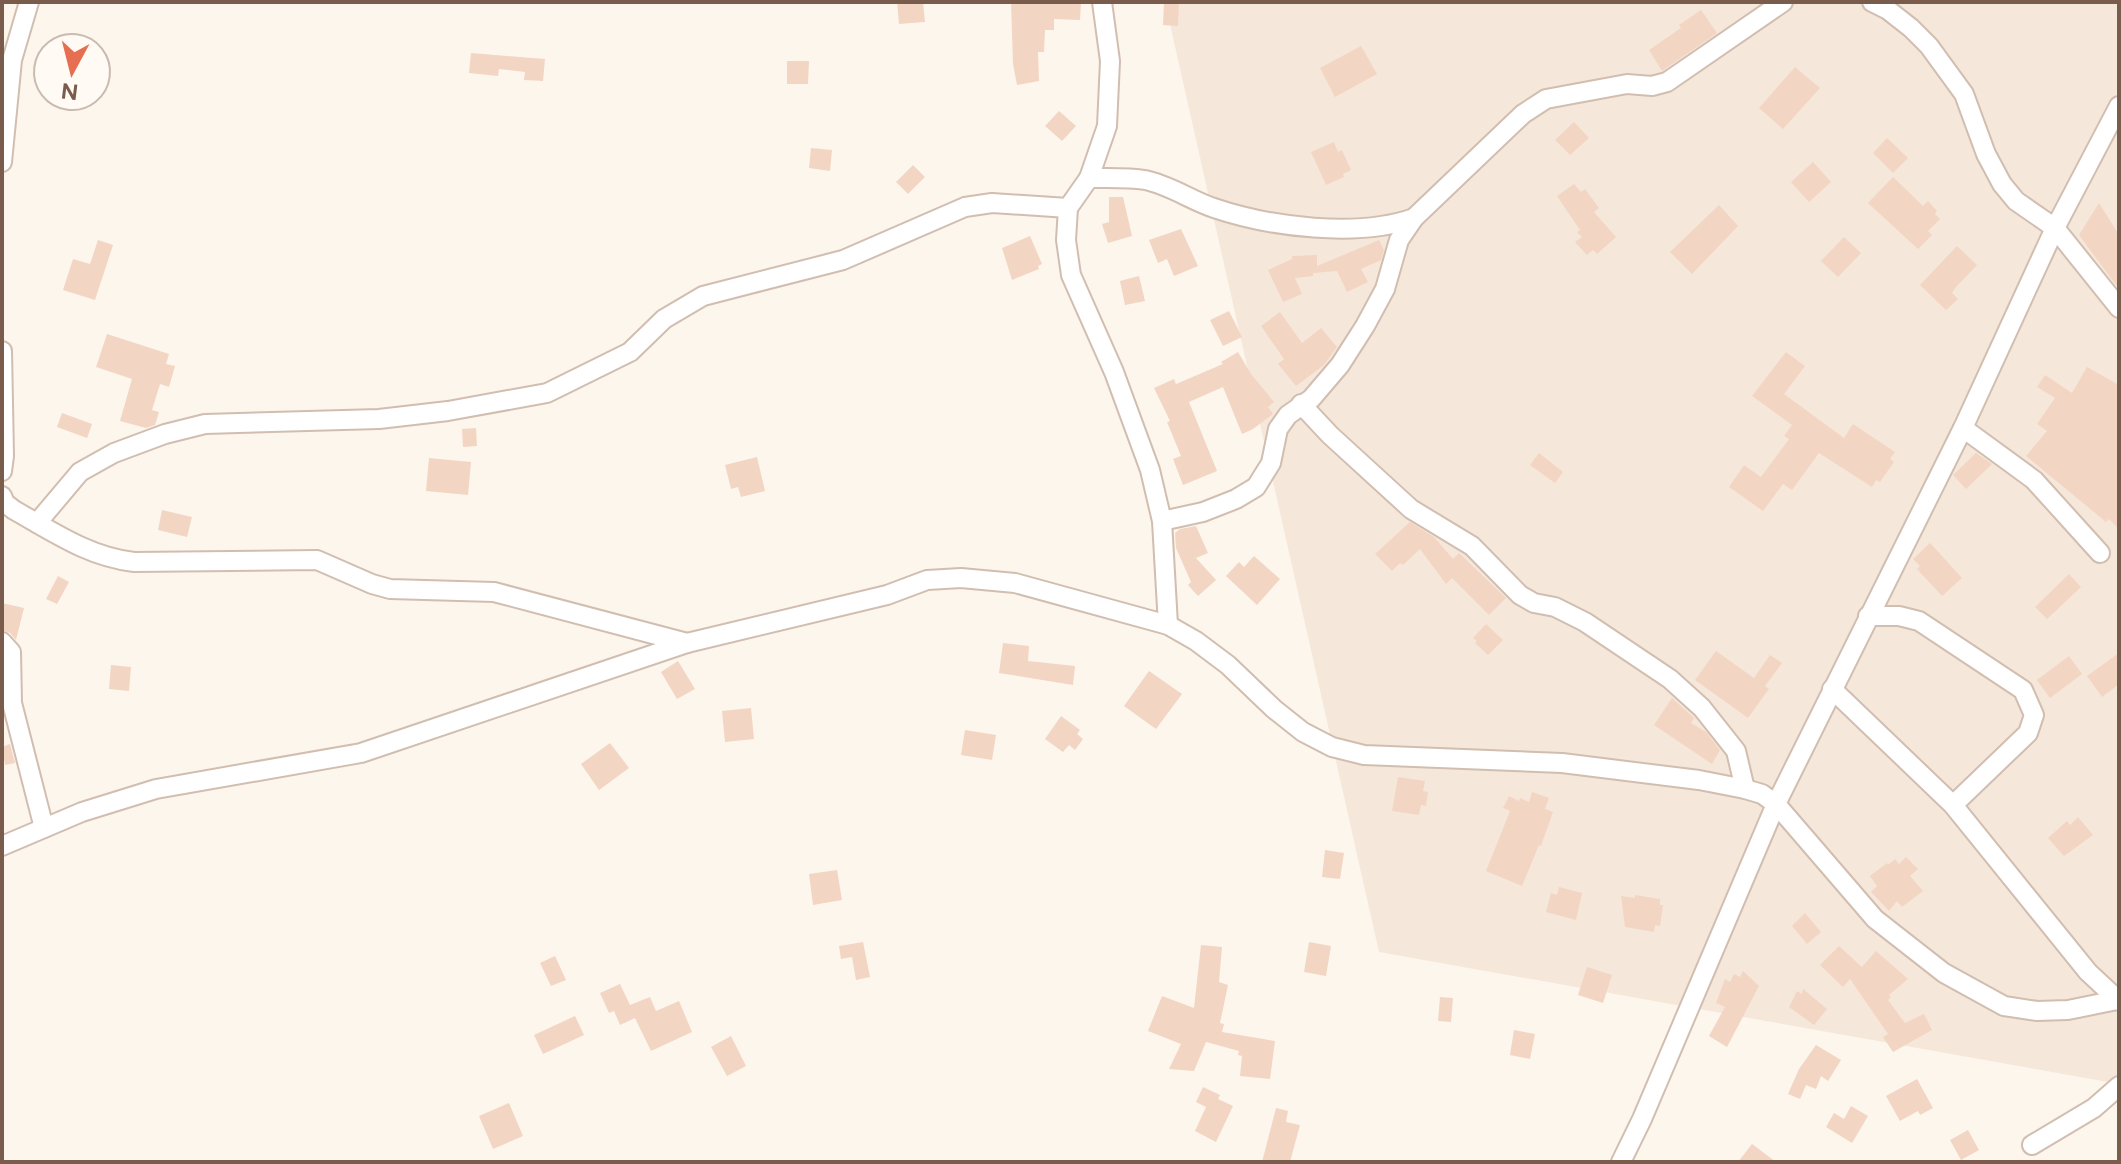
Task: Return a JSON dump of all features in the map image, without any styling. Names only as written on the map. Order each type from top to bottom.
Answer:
[{"type":"street","points":[[2,162],[12,60],[29,2]]},
{"type":"street","points":[[1102,2],[1110,61],[1107,126],[1089,178],[1068,208],[1066,240],[1071,275],[1114,372],[1150,470],[1162,521],[1168,625]]},
{"type":"street","points":[[1162,521],[1203,512],[1256,487],[1271,463],[1278,429],[1288,415],[1311,399],[1340,365],[1365,326],[1385,289],[1399,240],[1414,218],[1523,114],[1546,99],[1627,84],[1652,86],[1667,82],[1783,2]]},
{"type":"street","points":[[1872,2],[1888,10],[1929,46],[1964,94],[1986,154],[2002,184],[2016,201],[2055,228],[2119,308]]},
{"type":"street","points":[[1621,1162],[1776,804],[1963,428],[2055,228],[2119,106]]},
{"type":"street","points":[[1089,178],[1144,180],[1212,208],[1269,222],[1366,230],[1414,218]]},
{"type":"street","points":[[37,523],[80,472],[114,453],[165,434],[205,424],[379,419],[448,411],[547,393],[630,352],[664,319],[703,296],[843,260],[965,207],[992,203],[1068,208]]},
{"type":"street","points":[[2,351],[2,471]]},
{"type":"street","points":[[1301,404],[1330,435],[1411,509],[1472,546],[1520,595],[1585,622],[1670,679],[1702,708],[1736,751],[1745,789]]},
{"type":"street","points":[[1963,428],[2034,480],[2100,553]]},
{"type":"street","points":[[3,500],[37,523],[111,560],[317,560],[390,589],[494,592],[687,643]]},
{"type":"street","points":[[2,846],[82,812],[156,789],[361,753],[687,643],[887,595],[927,580],[961,578],[1015,583],[1168,625],[1228,665],[1303,732],[1332,747],[1364,755],[1562,763],[1699,780],[1762,794],[1776,804],[1875,919],[1944,973],[2004,1006],[2037,1011],[2068,1010],[2118,1001]]},
{"type":"street","points":[[1868,616],[1899,616],[1919,621],[2023,690],[2034,715],[2028,733],[1953,805]]},
{"type":"street","points":[[2,642],[11,652],[12,703],[44,828]]},
{"type":"street","points":[[1832,689],[1953,805],[2088,972],[2118,1001]]},
{"type":"street","points":[[2032,1145],[2094,1108],[2119,1086]]},
{"type":"shaded area","points":[[1165,2],[2119,2],[2119,1084],[1379,952]]},
{"type":"building","points":[[897,2],[923,2],[925,22],[899,24]]},
{"type":"building","points":[[1011,2],[1081,3],[1080,20],[1054,19],[1054,30],[1045,30],[1044,52],[1038,52],[1039,81],[1017,85],[1013,64]]},
{"type":"building","points":[[1164,2],[1179,2],[1178,26],[1163,25]]},
{"type":"building","points":[[1701,10],[1717,33],[1662,71],[1649,50]]},
{"type":"building","points":[[1361,46],[1377,74],[1335,97],[1320,68]]},
{"type":"building","points":[[471,53],[545,59],[543,81],[524,80],[525,72],[499,69],[498,76],[469,73]]},
{"type":"building","points":[[787,61],[809,61],[808,84],[787,84]]},
{"type":"building","points":[[1795,67],[1820,88],[1783,129],[1759,108]]},
{"type":"building","points":[[1059,111],[1076,126],[1062,141],[1045,126]]},
{"type":"building","points":[[1574,122],[1589,138],[1570,155],[1555,140]]},
{"type":"building","points":[[1887,138],[1908,158],[1893,173],[1873,153]]},
{"type":"building","points":[[1334,142],[1338,152],[1342,150],[1351,170],[1343,174],[1344,177],[1326,185],[1311,152]]},
{"type":"building","points":[[811,148],[832,150],[830,171],[809,168]]},
{"type":"building","points":[[1813,162],[1831,182],[1809,202],[1791,182]]},
{"type":"building","points":[[913,165],[925,177],[908,194],[896,182]]},
{"type":"building","points":[[1893,177],[1923,206],[1928,201],[1940,219],[1928,231],[1932,235],[1918,249],[1868,203]]},
{"type":"building","points":[[1574,184],[1581,192],[1585,189],[1599,208],[1594,212],[1616,237],[1597,254],[1593,250],[1587,255],[1575,242],[1582,237],[1577,232],[1580,230],[1557,196]]},
{"type":"building","points":[[1109,197],[1123,197],[1132,236],[1108,243],[1102,224],[1109,222]]},
{"type":"building","points":[[2099,203],[2119,235],[2119,289],[2079,235]]},
{"type":"building","points":[[1719,205],[1738,226],[1692,274],[1670,252]]},
{"type":"building","points":[[1181,229],[1198,266],[1174,276],[1167,259],[1158,263],[1149,240]]},
{"type":"building","points":[[1030,236],[1042,264],[1038,266],[1039,269],[1012,280],[1002,248]]},
{"type":"building","points":[[1844,237],[1861,253],[1838,277],[1821,261]]},
{"type":"building","points":[[98,240],[113,245],[95,300],[63,290],[73,259],[90,264]]},
{"type":"building","points":[[1379,240],[1384,250],[1381,260],[1361,269],[1368,282],[1347,292],[1337,271],[1313,273],[1313,276],[1295,278],[1302,294],[1283,302],[1268,270],[1292,259],[1292,256],[1317,255],[1317,266]]},
{"type":"building","points":[[1957,246],[1977,265],[1956,287],[1952,293],[1958,299],[1946,310],[1920,285]]},
{"type":"building","points":[[1139,276],[1145,301],[1125,305],[1120,281]]},
{"type":"building","points":[[1229,311],[1242,337],[1223,346],[1210,320]]},
{"type":"building","points":[[1280,312],[1302,343],[1321,328],[1337,347],[1324,365],[1296,386],[1278,364],[1284,359],[1261,326]]},
{"type":"building","points":[[107,334],[169,354],[166,364],[175,366],[169,387],[160,384],[152,410],[159,412],[155,425],[146,428],[120,421],[132,379],[96,367]]},
{"type":"building","points":[[1238,352],[1274,402],[1268,407],[1273,414],[1242,434],[1223,387],[1189,402],[1217,471],[1183,485],[1173,459],[1181,456],[1167,422],[1170,421],[1154,388],[1174,379],[1176,384],[1223,364],[1221,362]]},
{"type":"building","points":[[1786,352],[1805,366],[1784,394],[1844,438],[1853,424],[1895,452],[1890,459],[1894,462],[1880,482],[1876,480],[1872,487],[1819,453],[1792,490],[1783,484],[1763,511],[1729,487],[1744,465],[1761,477],[1789,439],[1784,436],[1792,425],[1752,396]]},
{"type":"building","points":[[2087,367],[2119,385],[2119,529],[2109,519],[2106,522],[2026,456],[2047,431],[2037,424],[2055,398],[2037,387],[2045,375],[2072,393]]},
{"type":"building","points":[[62,413],[92,424],[87,438],[57,427]]},
{"type":"building","points":[[476,428],[477,446],[463,447],[462,429]]},
{"type":"building","points":[[1539,453],[1563,472],[1555,483],[1530,465]]},
{"type":"building","points":[[1976,453],[1992,464],[1966,489],[1953,475]]},
{"type":"building","points":[[757,457],[765,491],[741,497],[738,487],[731,489],[725,465]]},
{"type":"building","points":[[429,458],[471,462],[468,495],[426,491]]},
{"type":"building","points":[[162,510],[192,517],[187,537],[158,530]]},
{"type":"building","points":[[1410,522],[1434,537],[1453,559],[1459,553],[1506,598],[1489,615],[1452,578],[1446,584],[1420,549],[1392,571],[1375,554]]},
{"type":"building","points":[[1196,526],[1208,553],[1196,558],[1216,580],[1198,596],[1188,585],[1191,582],[1176,548],[1175,534],[1180,529]]},
{"type":"building","points":[[1930,543],[1962,578],[1942,596],[1917,569],[1920,566],[1913,559]]},
{"type":"building","points":[[1254,556],[1280,579],[1257,605],[1226,576],[1239,562],[1244,567]]},
{"type":"building","points":[[2069,574],[2081,587],[2047,619],[2035,607]]},
{"type":"building","points":[[58,576],[69,582],[57,604],[46,599]]},
{"type":"building","points":[[2,603],[24,608],[16,640],[2,630]]},
{"type":"building","points":[[1486,624],[1503,640],[1488,655],[1473,638]]},
{"type":"building","points":[[1003,643],[1029,646],[1028,661],[1075,666],[1073,685],[999,673]]},
{"type":"building","points":[[1716,651],[1754,678],[1770,655],[1782,663],[1765,686],[1769,689],[1748,718],[1695,680]]},
{"type":"building","points":[[2119,653],[2119,684],[2102,697],[2087,676]]},
{"type":"building","points":[[2069,656],[2082,674],[2050,698],[2037,680]]},
{"type":"building","points":[[678,661],[695,689],[677,699],[661,672]]},
{"type":"building","points":[[111,665],[131,667],[129,691],[109,689]]},
{"type":"building","points":[[1149,671],[1182,694],[1156,729],[1124,706]]},
{"type":"building","points":[[1672,698],[1694,718],[1691,723],[1706,732],[1720,750],[1712,764],[1654,725]]},
{"type":"building","points":[[751,708],[754,739],[725,742],[722,711]]},
{"type":"building","points":[[1061,716],[1080,730],[1077,734],[1083,739],[1075,750],[1069,745],[1063,752],[1045,739]]},
{"type":"building","points":[[965,730],[996,735],[992,760],[961,755]]},
{"type":"building","points":[[610,743],[629,768],[599,790],[581,764]]},
{"type":"building","points":[[10,744],[15,763],[5,765],[2,747]]},
{"type":"building","points":[[1398,777],[1425,781],[1423,791],[1428,792],[1426,806],[1421,805],[1419,815],[1392,811]]},
{"type":"building","points":[[1532,792],[1549,798],[1545,809],[1553,812],[1522,886],[1486,871],[1510,811],[1503,808],[1509,796],[1529,802]]},
{"type":"building","points":[[2078,817],[2093,835],[2064,856],[2048,838],[2067,821],[2070,825]]},
{"type":"building","points":[[1325,850],[1344,853],[1340,879],[1322,877]]},
{"type":"building","points":[[1906,857],[1918,869],[1910,876],[1923,891],[1902,907],[1897,901],[1889,911],[1871,892],[1877,886],[1870,876],[1887,863],[1895,859],[1899,864]]},
{"type":"building","points":[[837,870],[842,900],[813,905],[809,874]]},
{"type":"building","points":[[1559,887],[1582,893],[1576,920],[1546,912],[1551,893],[1557,895]]},
{"type":"building","points":[[1635,895],[1660,899],[1660,905],[1663,905],[1660,926],[1655,925],[1654,932],[1625,927],[1621,896],[1635,898]]},
{"type":"building","points":[[1805,913],[1821,932],[1807,944],[1792,926]]},
{"type":"building","points":[[863,942],[870,977],[856,980],[852,957],[841,959],[839,946]]},
{"type":"building","points":[[1309,942],[1331,946],[1326,976],[1304,972]]},
{"type":"building","points":[[1201,945],[1222,947],[1219,982],[1228,985],[1220,1023],[1224,1024],[1222,1032],[1275,1041],[1270,1079],[1240,1076],[1242,1056],[1238,1055],[1239,1051],[1206,1042],[1194,1071],[1169,1069],[1181,1044],[1148,1031],[1162,996],[1194,1008]]},
{"type":"building","points":[[1839,946],[1862,967],[1876,951],[1908,979],[1889,995],[1888,1000],[1905,1023],[1924,1014],[1932,1030],[1893,1052],[1883,1037],[1888,1034],[1850,979],[1843,987],[1820,965]]},
{"type":"building","points":[[555,956],[566,980],[551,986],[540,963]]},
{"type":"building","points":[[1587,967],[1612,975],[1603,1003],[1578,995]]},
{"type":"building","points":[[1743,971],[1759,986],[1727,1047],[1709,1036],[1725,1007],[1716,1003],[1725,979],[1730,982],[1734,974],[1740,977]]},
{"type":"building","points":[[620,984],[630,1005],[650,997],[656,1011],[679,1001],[692,1032],[651,1051],[635,1018],[620,1025],[614,1011],[609,1013],[600,993]]},
{"type":"building","points":[[1803,989],[1827,1009],[1814,1025],[1789,1007],[1797,991],[1802,994]]},
{"type":"building","points":[[1440,997],[1453,998],[1451,1022],[1438,1021]]},
{"type":"building","points":[[575,1016],[584,1035],[543,1054],[534,1035]]},
{"type":"building","points":[[1514,1030],[1535,1034],[1530,1059],[1510,1055]]},
{"type":"building","points":[[731,1036],[746,1066],[727,1076],[711,1047]]},
{"type":"building","points":[[1816,1045],[1841,1060],[1828,1081],[1821,1076],[1816,1089],[1806,1085],[1800,1099],[1788,1094],[1799,1069]]},
{"type":"building","points":[[1917,1079],[1933,1108],[1920,1115],[1918,1111],[1900,1121],[1886,1096]]},
{"type":"building","points":[[1203,1087],[1233,1106],[1216,1142],[1195,1131],[1206,1107],[1196,1102]]},
{"type":"building","points":[[509,1103],[523,1136],[493,1149],[479,1116]]},
{"type":"building","points":[[1851,1106],[1868,1116],[1852,1143],[1826,1127],[1834,1113],[1844,1119]]},
{"type":"building","points":[[1276,1108],[1288,1111],[1286,1122],[1300,1125],[1290,1162],[1262,1162]]},
{"type":"building","points":[[1968,1130],[1979,1150],[1961,1160],[1950,1140]]},
{"type":"building","points":[[1752,1144],[1776,1162],[1738,1162]]}]
